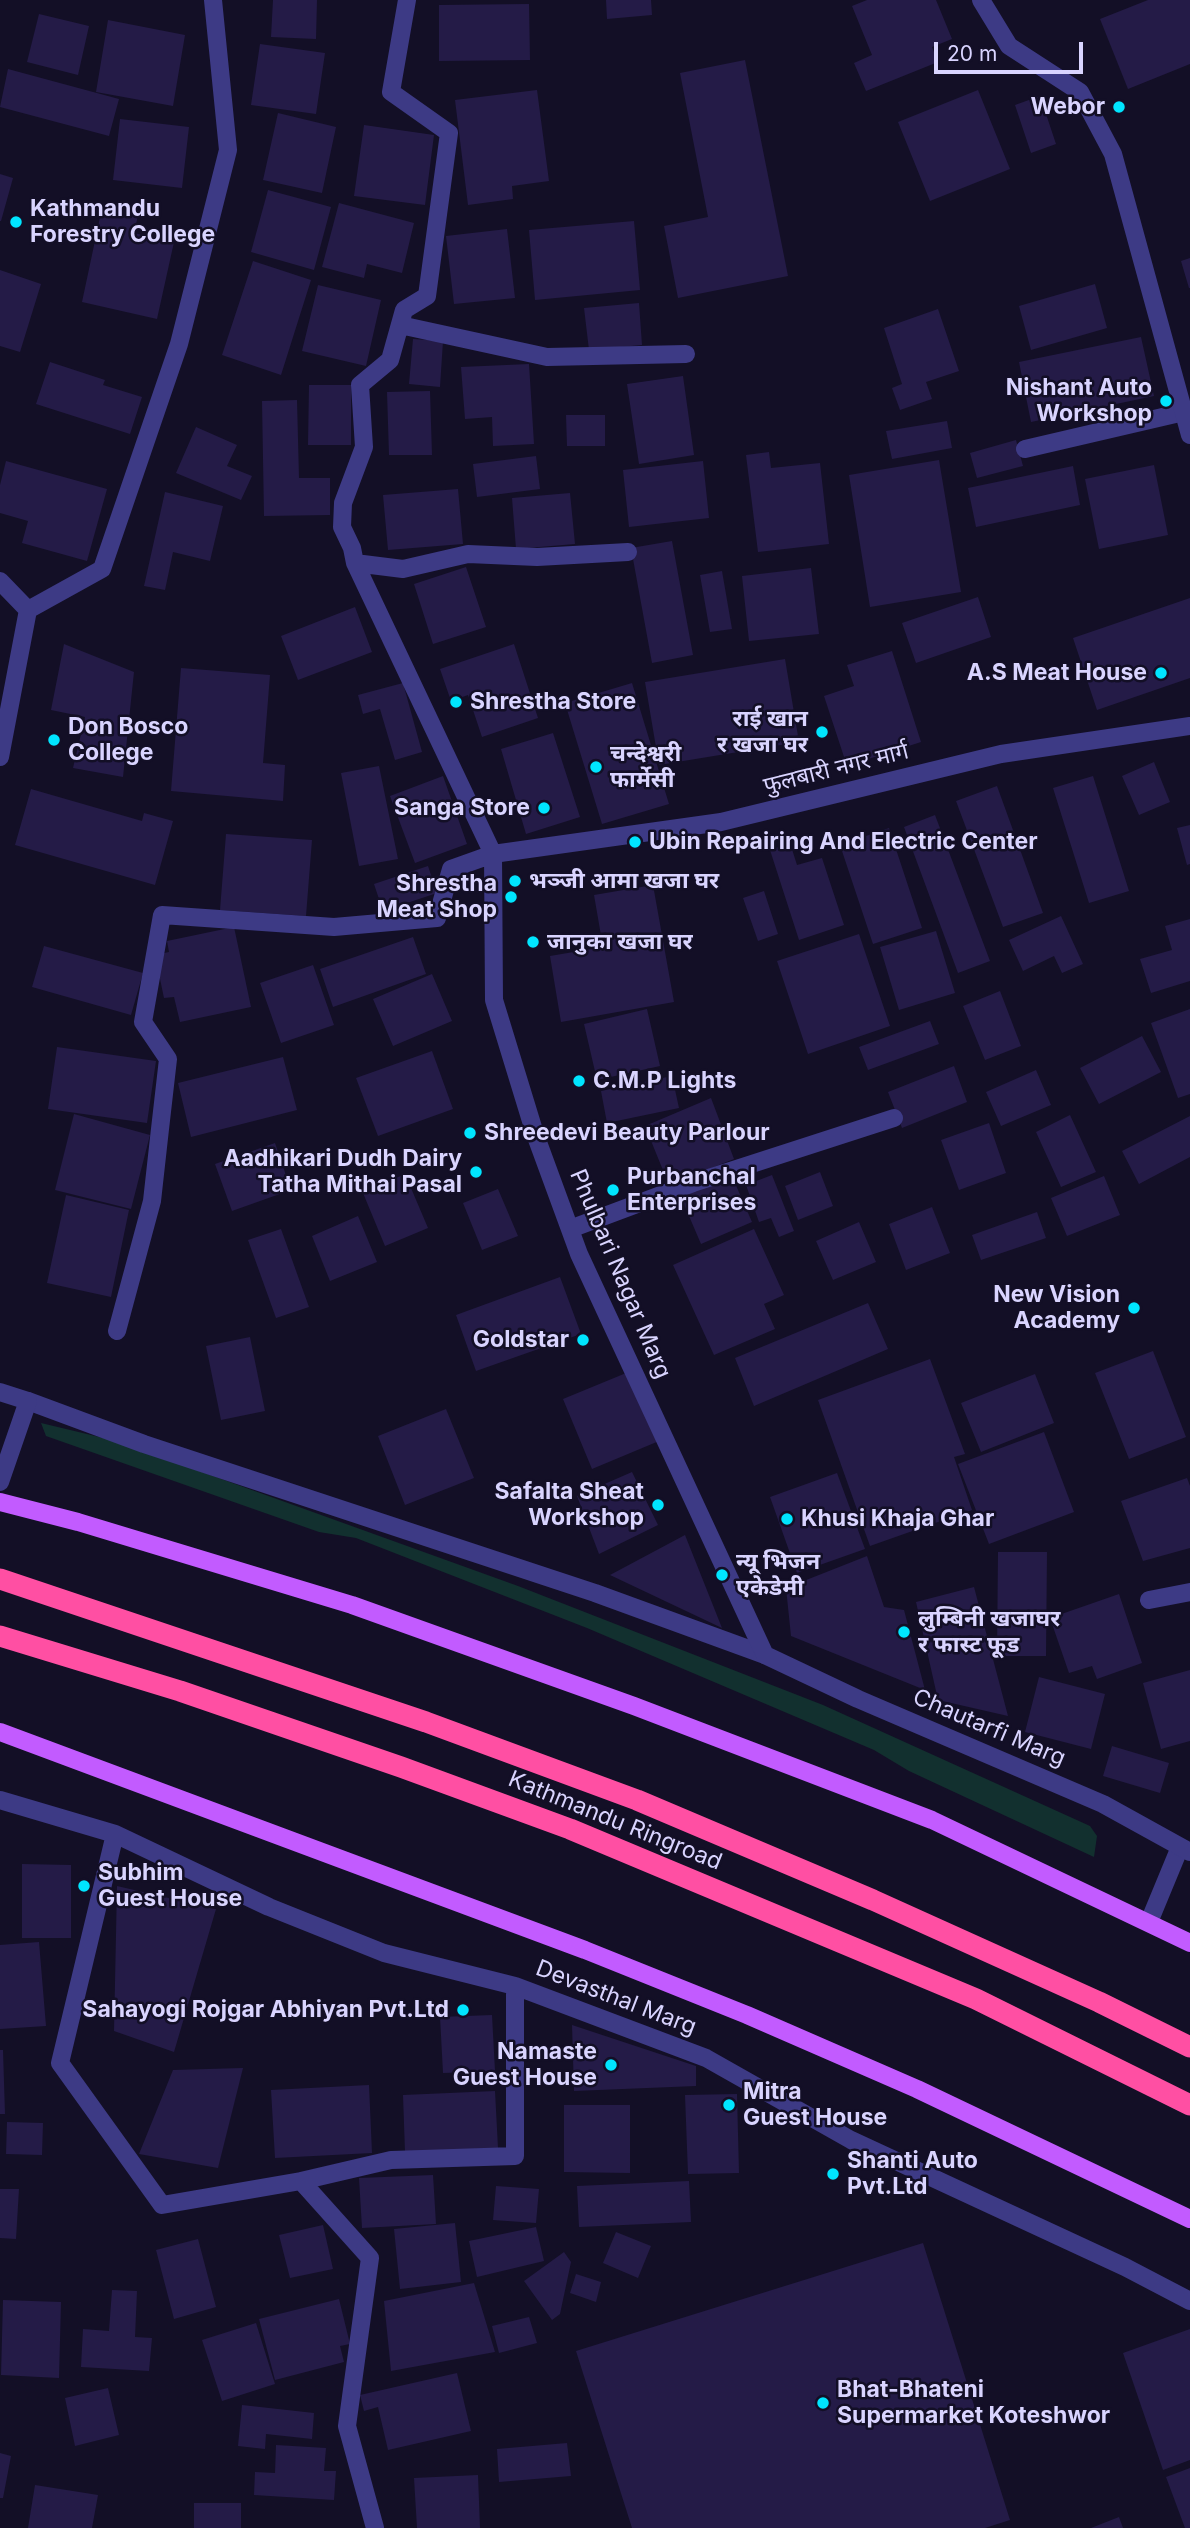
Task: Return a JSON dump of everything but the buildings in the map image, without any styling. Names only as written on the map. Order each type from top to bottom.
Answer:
[{"type":"highway","name":"Kathmandu Ringroad","points":[[0,1579],[426,1722],[637,1800],[1100,2002],[1190,2047]]},
{"type":"highway","name":"Kathmandu Ringroad","points":[[0,1636],[219,1705],[570,1829],[976,1999],[1190,2105]]},
{"type":"main road","points":[[0,1502],[78,1522],[352,1605],[634,1706],[932,1820],[1190,1943]]},
{"type":"main road","points":[[0,1732],[585,1950],[747,2015],[918,2089],[1190,2219]]},
{"type":"street","points":[[28,610],[102,569],[180,344],[228,150],[213,0]]},
{"type":"street","points":[[407,0],[390,92],[449,133],[427,296],[404,310],[390,360],[359,386],[364,447],[343,503],[342,527],[352,548],[355,563],[493,853]]},
{"type":"street","points":[[981,0],[1009,46],[1080,92],[1113,154],[1190,435]]},
{"type":"street","points":[[400,325],[547,357],[687,354]]},
{"type":"street","points":[[1025,449],[1184,412]]},
{"type":"street","points":[[355,563],[403,569],[468,554],[537,557],[628,552]]},
{"type":"street","points":[[0,581],[28,610]]},
{"type":"street","points":[[0,757],[28,610]]},
{"type":"street","name":"फुलबारी नगर मार्ग","points":[[117,1331],[152,1201],[168,1059],[143,1022],[162,915],[334,927],[436,918],[452,869],[493,853],[721,822],[1001,754],[1190,726]]},
{"type":"street","name":"Phulbari Nagar Marg","points":[[493,853],[494,1000],[536,1134],[570,1229],[765,1655]]},
{"type":"street","points":[[570,1229],[693,1183],[894,1118]]},
{"type":"street","name":"Chautarfi Marg","points":[[0,1392],[144,1444],[556,1579],[765,1655],[858,1699],[1102,1804],[1185,1850]]},
{"type":"street","points":[[0,1482],[28,1401]]},
{"type":"street","points":[[1149,1600],[1190,1592]]},
{"type":"street","name":"Devasthal Marg","points":[[0,1800],[115,1834],[269,1907],[384,1953],[515,1986],[706,2058],[851,2140],[1125,2267],[1190,2301]]},
{"type":"street","points":[[115,1834],[60,2063],[162,2205],[301,2180],[391,2160],[514,2156],[515,1986]]},
{"type":"street","points":[[1149,1922],[1185,1850]]},
{"type":"street","points":[[301,2180],[370,2258],[347,2427],[375,2528]]},
{"type":"green space","points":[[41,1423],[116,1441],[518,1586],[823,1705],[1090,1826],[1097,1836],[1094,1857],[909,1771],[874,1750],[587,1628],[356,1538],[319,1532],[46,1436]]},
{"type":"place","name":"Webor","points":[[1119,107]]},
{"type":"place","name":"Kathmandu Forestry College","points":[[16,222]]},
{"type":"place","name":"Nishant Auto Workshop","points":[[1166,401]]},
{"type":"place","name":"A.S Meat House","points":[[1161,673]]},
{"type":"place","name":"Shrestha Store","points":[[456,702]]},
{"type":"place","name":"राई खान र खजा घर","points":[[822,732]]},
{"type":"place","name":"Don Bosco College","points":[[54,740]]},
{"type":"place","name":"चन्देश्वरी फार्मेसी","points":[[596,767]]},
{"type":"place","name":"Sanga Store","points":[[544,808]]},
{"type":"place","name":"Ubin Repairing And Electric Center","points":[[635,842]]},
{"type":"place","name":"भञ्जी आमा खजा घर","points":[[515,881]]},
{"type":"place","name":"Shrestha Meat Shop","points":[[511,897]]},
{"type":"place","name":"जानुका खजा घर","points":[[533,942]]},
{"type":"place","name":"C.M.P Lights","points":[[579,1081]]},
{"type":"place","name":"Shreedevi Beauty Parlour","points":[[470,1133]]},
{"type":"place","name":"Aadhikari Dudh Dairy Tatha Mithai Pasal","points":[[476,1172]]},
{"type":"place","name":"Purbanchal Enterprises","points":[[613,1190]]},
{"type":"place","name":"New Vision Academy","points":[[1134,1308]]},
{"type":"place","name":"Goldstar","points":[[583,1340]]},
{"type":"place","name":"Safalta Sheat Workshop","points":[[658,1505]]},
{"type":"place","name":"Khusi Khaja Ghar","points":[[787,1519]]},
{"type":"place","name":"न्यू भिजन एकेडेमी","points":[[722,1575]]},
{"type":"place","name":"लुम्बिनी खजाघर र फास्ट फूड","points":[[904,1632]]},
{"type":"place","name":"Subhim Guest House","points":[[84,1886]]},
{"type":"place","name":"Sahayogi Rojgar Abhiyan Pvt.Ltd","points":[[463,2010]]},
{"type":"place","name":"Namaste Guest House","points":[[611,2065]]},
{"type":"place","name":"Mitra Guest House","points":[[729,2105]]},
{"type":"place","name":"Shanti Auto Pvt.Ltd","points":[[833,2174]]},
{"type":"place","name":"Bhat-Bhateni Supermarket Koteshwor","points":[[823,2403]]}]
